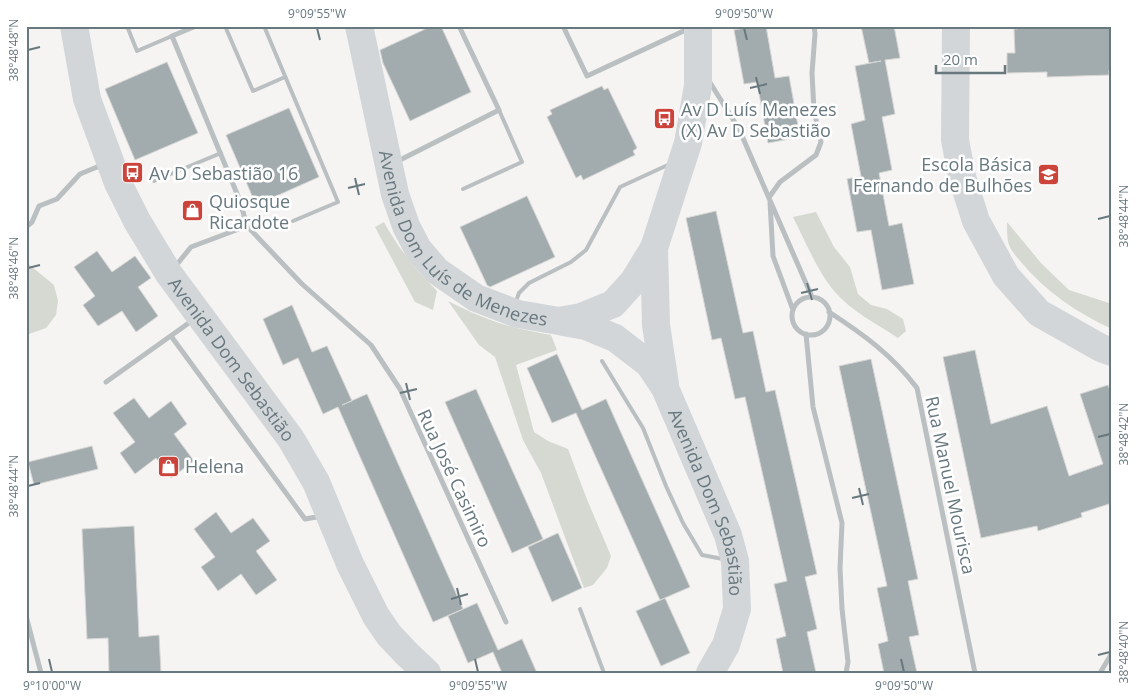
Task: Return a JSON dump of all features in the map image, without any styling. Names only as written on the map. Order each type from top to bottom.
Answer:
[{"type":"street","name":"Avenida Dom Sebastião","points":[[74,26],[87,99],[109,161],[136,220],[169,274],[291,439],[316,482],[350,564],[376,616],[389,635],[427,673]]},
{"type":"street","points":[[169,274],[191,247],[246,226],[240,200],[172,36],[196,26]]},
{"type":"street","name":"Avenida Dom Luís de Menezes","points":[[359,26],[395,194],[406,226],[418,249],[437,271],[476,298],[511,312],[560,321],[581,317],[613,304],[633,282],[654,248],[688,143],[698,86],[698,26]]},
{"type":"street","points":[[389,166],[500,110],[459,26]]},
{"type":"street","points":[[563,26],[587,76],[692,26]]},
{"type":"street","points":[[793,310],[800,300],[812,297],[823,302],[830,318],[824,329],[812,334],[800,332],[793,322],[793,310],[773,256],[770,196],[780,182],[816,155],[821,142],[814,111],[812,73],[814,26]]},
{"type":"street","points":[[956,26],[955,140],[962,177],[976,221],[1006,276],[1040,313],[1101,348],[1112,352]]},
{"type":"street","points":[[698,66],[739,129],[770,196],[812,297]]},
{"type":"street","points":[[26,227],[32,222],[39,206],[57,200],[80,174],[109,161]]},
{"type":"street","name":"Rua José Casimiro","points":[[246,226],[302,284],[370,345],[400,389],[506,622]]},
{"type":"street","points":[[654,248],[656,325],[665,388]]},
{"type":"street","name":"Rua Manuel Mourisca","points":[[829,312],[861,333],[887,354],[903,369],[917,388],[975,673]]},
{"type":"street","points":[[106,382],[200,316]]},
{"type":"street","points":[[560,321],[586,326],[616,338],[649,364],[665,388]]},
{"type":"street","points":[[806,334],[813,406],[842,523],[840,568],[848,662],[846,673]]},
{"type":"street","points":[[171,336],[305,519],[330,516]]},
{"type":"street","name":"Avenida Dom Sebastião","points":[[665,388],[728,535],[735,561],[737,609],[726,645],[710,673]]},
{"type":"street","points":[[26,616],[41,673]]},
{"type":"street","points":[[1100,673],[1112,652]]},
{"type":"lane","points":[[127,26],[137,51],[172,36]]},
{"type":"lane","points":[[225,26],[253,91],[285,77]]},
{"type":"lane","points":[[264,26],[338,202],[292,221]]},
{"type":"lane","points":[[463,189],[522,162],[500,110]]},
{"type":"lane","points":[[154,181],[221,153]]},
{"type":"lane","points":[[511,312],[519,293],[529,283],[572,262],[586,250],[620,187],[683,158]]},
{"type":"lane","points":[[602,360],[643,428],[683,523],[702,555],[735,561]]},
{"type":"lane","points":[[580,609],[604,673]]},
{"type":"shaded area","points":[[816,212],[834,247],[850,267],[858,294],[871,305],[887,309],[903,319],[906,331],[898,338],[841,299],[823,276],[793,217]]},
{"type":"shaded area","points":[[384,222],[408,258],[437,291],[433,310],[415,302],[375,227]]},
{"type":"shaded area","points":[[1007,222],[1041,263],[1069,290],[1112,304],[1112,329],[1086,316],[1062,300],[1030,273],[1010,248]]},
{"type":"shaded area","points":[[26,262],[54,285],[58,301],[56,315],[46,328],[29,334],[26,334]]},
{"type":"shaded area","points":[[448,301],[498,322],[551,335],[557,350],[516,365],[534,432],[548,441],[568,449],[611,556],[607,568],[593,585],[584,588],[541,473],[523,440],[495,357],[479,345]]},
{"type":"building","points":[[432,26],[441,26],[471,92],[410,121],[383,63],[380,50]]},
{"type":"building","points":[[766,26],[775,78],[789,76],[800,137],[768,143],[757,82],[744,84],[734,30]]},
{"type":"building","points":[[861,26],[894,26],[900,58],[885,60],[895,114],[882,117],[892,170],[879,173],[889,226],[902,223],[914,284],[882,290],[871,230],[857,232],[847,179],[861,176],[851,124],[865,120],[855,66],[881,61],[869,63]]},
{"type":"building","points":[[1018,26],[1112,26],[1112,70],[1109,70],[1109,75],[1047,77],[1047,72],[1007,73],[1007,53],[1015,53],[1014,29],[1018,29]]},
{"type":"building","points":[[167,62],[198,133],[135,160],[105,89]]},
{"type":"building","points":[[602,86],[604,90],[608,88],[637,148],[633,151],[635,155],[583,180],[581,175],[576,178],[547,117],[552,114],[550,110]]},
{"type":"building","points":[[289,108],[319,177],[256,205],[226,135]]},
{"type":"building","points":[[527,196],[555,257],[490,287],[487,285],[460,227]]},
{"type":"building","points":[[716,211],[743,333],[753,331],[766,392],[775,390],[817,574],[805,577],[817,629],[807,632],[816,673],[783,673],[776,639],[786,636],[774,584],[787,581],[745,397],[735,399],[721,338],[712,340],[686,218]]},
{"type":"building","points":[[97,251],[112,272],[135,256],[151,278],[138,287],[158,316],[136,332],[122,311],[98,326],[83,305],[95,296],[74,267]]},
{"type":"building","points":[[292,305],[312,352],[327,346],[352,401],[367,394],[463,609],[433,622],[338,407],[323,414],[298,358],[283,365],[263,319]]},
{"type":"building","points":[[975,350],[991,424],[1047,406],[1069,476],[1103,464],[1080,394],[1108,385],[1112,396],[1112,503],[1081,513],[1082,517],[1038,531],[1037,526],[981,538],[943,357]]},
{"type":"building","points":[[557,354],[582,410],[606,399],[690,587],[660,600],[576,413],[552,423],[527,368]]},
{"type":"building","points":[[871,359],[918,579],[908,581],[919,635],[909,637],[917,673],[884,673],[878,644],[888,641],[877,588],[887,586],[839,366]]},
{"type":"building","points":[[476,389],[543,539],[512,553],[445,402]]},
{"type":"building","points":[[134,398],[149,418],[171,401],[187,424],[174,434],[194,461],[171,478],[156,458],[135,474],[120,453],[135,442],[113,413]]},
{"type":"building","points":[[92,446],[98,469],[34,485],[28,462]]},
{"type":"building","points":[[216,512],[231,533],[253,518],[270,541],[256,551],[277,580],[256,595],[241,574],[218,591],[201,567],[215,557],[194,529]]},
{"type":"building","points":[[134,526],[139,637],[159,635],[161,673],[109,673],[108,638],[87,639],[82,529]]},
{"type":"building","points":[[558,533],[582,588],[552,602],[528,547]]},
{"type":"building","points":[[665,598],[690,653],[661,666],[636,611]]},
{"type":"building","points":[[477,603],[498,650],[522,639],[537,673],[502,673],[493,652],[468,663],[448,616]]},
{"type":"place","name":"Av D Luís Menezes (X) Av D Sebastião","points":[[665,119]]},
{"type":"place","name":"Av D Sebastião 16","points":[[133,173]]},
{"type":"place","name":"Escola Básica Fernando de Bulhões","points":[[1048,174]]},
{"type":"place","name":"Quiosque Ricardote","points":[[193,211]]},
{"type":"place","name":"Helena","points":[[169,466]]}]
